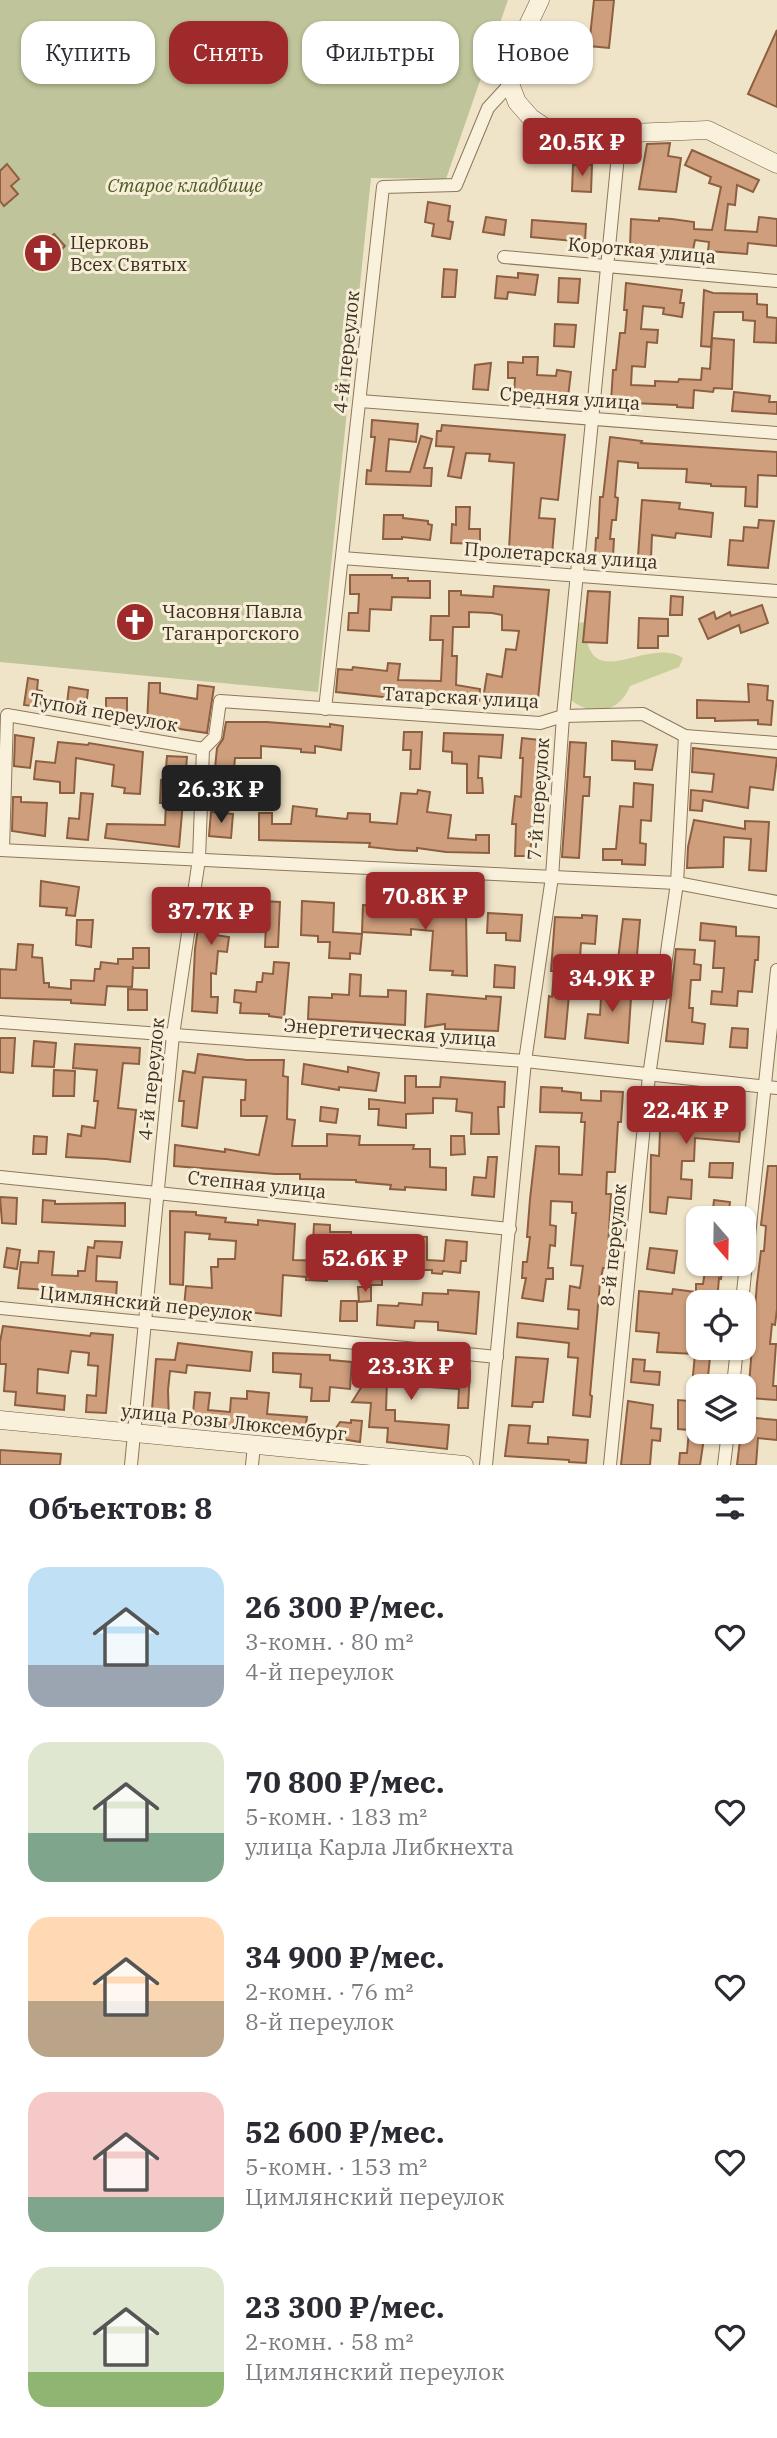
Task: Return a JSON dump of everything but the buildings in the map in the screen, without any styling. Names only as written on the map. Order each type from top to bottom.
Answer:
[{"type":"street","points":[[530,21],[540,0]]},
{"type":"street","points":[[510,84],[517,102],[531,118],[552,132],[620,135],[708,130],[777,164]]},
{"type":"street","name":"4-й переулок","points":[[325,709],[383,187],[456,185],[488,108],[510,84]]},
{"type":"street","name":"7-й переулок","points":[[486,1465],[525,1061],[552,877],[563,716],[620,135]]},
{"type":"street","name":"Короткая улица","points":[[504,257],[777,281]]},
{"type":"street","name":"Средняя улица","points":[[360,401],[777,433]]},
{"type":"street","name":"Пролетарская улица","points":[[342,558],[777,591]]},
{"type":"street","name":"4-й переулок","points":[[131,1465],[173,1035],[200,859],[204,749],[215,737],[220,701]]},
{"type":"street","name":"Татарская улица","points":[[220,701],[540,723],[563,716],[643,714],[685,736],[777,743]]},
{"type":"street","name":"Тупой переулок","points":[[1,850],[7,715],[204,749]]},
{"type":"street","name":"8-й переулок","points":[[610,1465],[649,1076],[677,883],[685,736]]},
{"type":"street","points":[[1,850],[677,883],[777,902]]},
{"type":"street","points":[[744,1290],[772,1087],[777,970]]},
{"type":"street","name":"Энергетическая улица","points":[[0,1022],[525,1061],[772,1087]]},
{"type":"street","name":"Степная улица","points":[[0,1177],[510,1228]]},
{"type":"street","name":"Цимлянский переулок","points":[[0,1308],[497,1357]]},
{"type":"street","name":"улица Розы Люксембург","points":[[0,1420],[254,1445],[363,1460],[464,1465]]},
{"type":"street","points":[[724,1465],[727,1444]]},
{"type":"street","points":[[252,1465],[254,1445]]},
{"type":"green space","name":"Старое кладбище","points":[[0,0],[508,0],[501,21],[473,21],[473,84],[479,84],[446,179],[371,178],[318,692],[0,662]]},
{"type":"green space","points":[[585,622],[588,645],[596,657],[607,661],[668,653],[683,658],[679,667],[630,686],[620,702],[613,707],[597,710],[579,706],[571,700],[571,688],[578,623]]},
{"type":"place","name":"Церковь Всех Святых","points":[[43,253]]},
{"type":"place","name":"Часовня Павла Таганрогского","points":[[135,622]]}]
